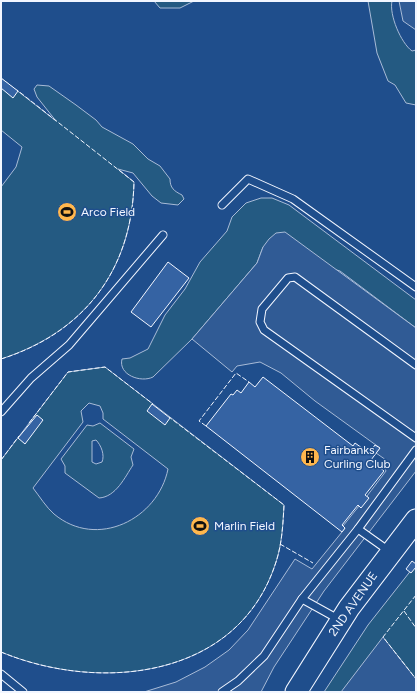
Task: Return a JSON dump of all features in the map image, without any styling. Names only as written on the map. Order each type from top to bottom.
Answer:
[{"type":"street","name":"2ND AVENUE","points":[[296,692],[340,620],[416,520]]},
{"type":"lane","points":[[222,205],[248,179],[293,199],[416,287]]},
{"type":"lane","points":[[1,412],[31,378],[68,345],[163,235]]},
{"type":"lane","points":[[416,365],[296,277],[288,278],[262,309],[260,322],[264,330],[416,438]]},
{"type":"lane","points":[[222,692],[238,681],[264,656],[302,599],[358,530],[416,450]]},
{"type":"lane","points":[[358,530],[391,552]]},
{"type":"lane","points":[[302,599],[340,620]]},
{"type":"lane","points":[[1,674],[23,692]]},
{"type":"shaded area","points":[[154,1],[194,1],[180,8],[160,8]]},
{"type":"shaded area","points":[[368,1],[392,1],[392,14],[400,35],[412,51],[416,50],[416,105],[406,103],[395,85],[388,81],[377,53]]},
{"type":"shaded area","points":[[399,1],[416,1],[416,30],[403,21]]},
{"type":"shaded area","name":"Arco Field","points":[[1,78],[56,121],[37,97],[34,89],[37,85],[49,86],[96,120],[102,127],[133,144],[148,159],[160,166],[170,179],[173,189],[182,195],[184,199],[178,205],[161,203],[152,196],[133,173],[118,169],[134,182],[131,214],[124,243],[113,270],[98,294],[79,315],[57,332],[30,347],[1,359],[1,187],[16,167],[22,147],[1,130]]},
{"type":"shaded area","points":[[261,198],[272,198],[289,205],[416,300],[416,328],[340,271],[263,247],[257,263],[192,339],[153,377],[143,379],[127,373],[123,369],[122,359],[130,358],[148,349],[165,315],[185,289],[200,262],[227,231],[232,217],[246,203]]},
{"type":"shaded area","points":[[285,232],[416,328],[416,471],[324,591],[274,667],[261,692],[144,692],[176,682],[205,667],[229,650],[248,630],[295,559],[312,569],[345,528],[343,526],[359,506],[368,498],[367,496],[386,471],[383,465],[386,460],[376,453],[380,448],[315,401],[281,373],[260,362],[237,366],[232,372],[192,339],[257,263],[263,247],[269,239],[276,233]]},
{"type":"shaded area","name":"Marlin Field","points":[[105,367],[284,505],[280,548],[276,562],[258,601],[231,631],[199,653],[162,666],[122,672],[81,672],[40,665],[1,652],[1,460],[68,372]],"holes":[[[89,403],[100,406],[103,413],[103,419],[168,469],[162,487],[152,502],[139,515],[123,524],[106,529],[89,529],[71,524],[54,514],[33,488],[83,422],[81,411]]]},
{"type":"shaded area","points":[[100,423],[134,449],[131,457],[133,465],[119,486],[105,497],[99,498],[65,473],[65,466],[61,459],[87,425],[93,426]],"holes":[[[96,440],[102,450],[103,459],[102,462],[96,464],[92,462],[92,441]]]},
{"type":"shaded area","points":[[416,564],[416,692],[324,692],[368,625]]},
{"type":"shaded area","points":[[383,637],[416,679],[416,692],[341,692]]},
{"type":"building","points":[[1,78],[18,91],[13,98],[1,88]]},
{"type":"building","points":[[168,262],[189,278],[151,327],[131,312]]},
{"type":"building","name":"Fairbanks Curling Club","points":[[263,377],[353,446],[355,443],[369,453],[375,445],[380,448],[371,460],[384,471],[365,495],[369,498],[361,508],[358,505],[342,525],[345,528],[342,532],[206,426],[231,394],[233,395],[237,390],[241,393],[249,382],[255,387]]},
{"type":"building","points":[[152,404],[170,418],[165,425],[147,411]]},
{"type":"building","points":[[37,415],[43,420],[25,444],[18,438]]},
{"type":"building","points":[[412,561],[416,564],[416,567],[411,573],[406,569]]},
{"type":"fence","points":[[1,359],[30,348],[57,333],[79,315],[98,294],[113,270],[124,243],[131,214],[134,182],[17,90]]},
{"type":"fence","points":[[29,423],[68,372],[105,367],[153,404]]},
{"type":"fence","points":[[206,426],[199,421],[236,373],[249,382]]},
{"type":"fence","points":[[1,652],[40,665],[81,672],[122,672],[162,666],[199,653],[231,631],[258,601],[276,562],[280,548],[284,505],[169,417]]},
{"type":"fence","points":[[1,460],[19,436]]},
{"type":"fence","points":[[280,544],[313,563]]},
{"type":"fence","points":[[416,595],[383,637],[416,679]]},
{"type":"fence","points":[[404,611],[416,628]]},
{"type":"place","name":"Arco Field","points":[[67,212]]},
{"type":"place","name":"Fairbanks Curling Club","points":[[310,457]]},
{"type":"place","name":"Marlin Field","points":[[200,526]]}]
